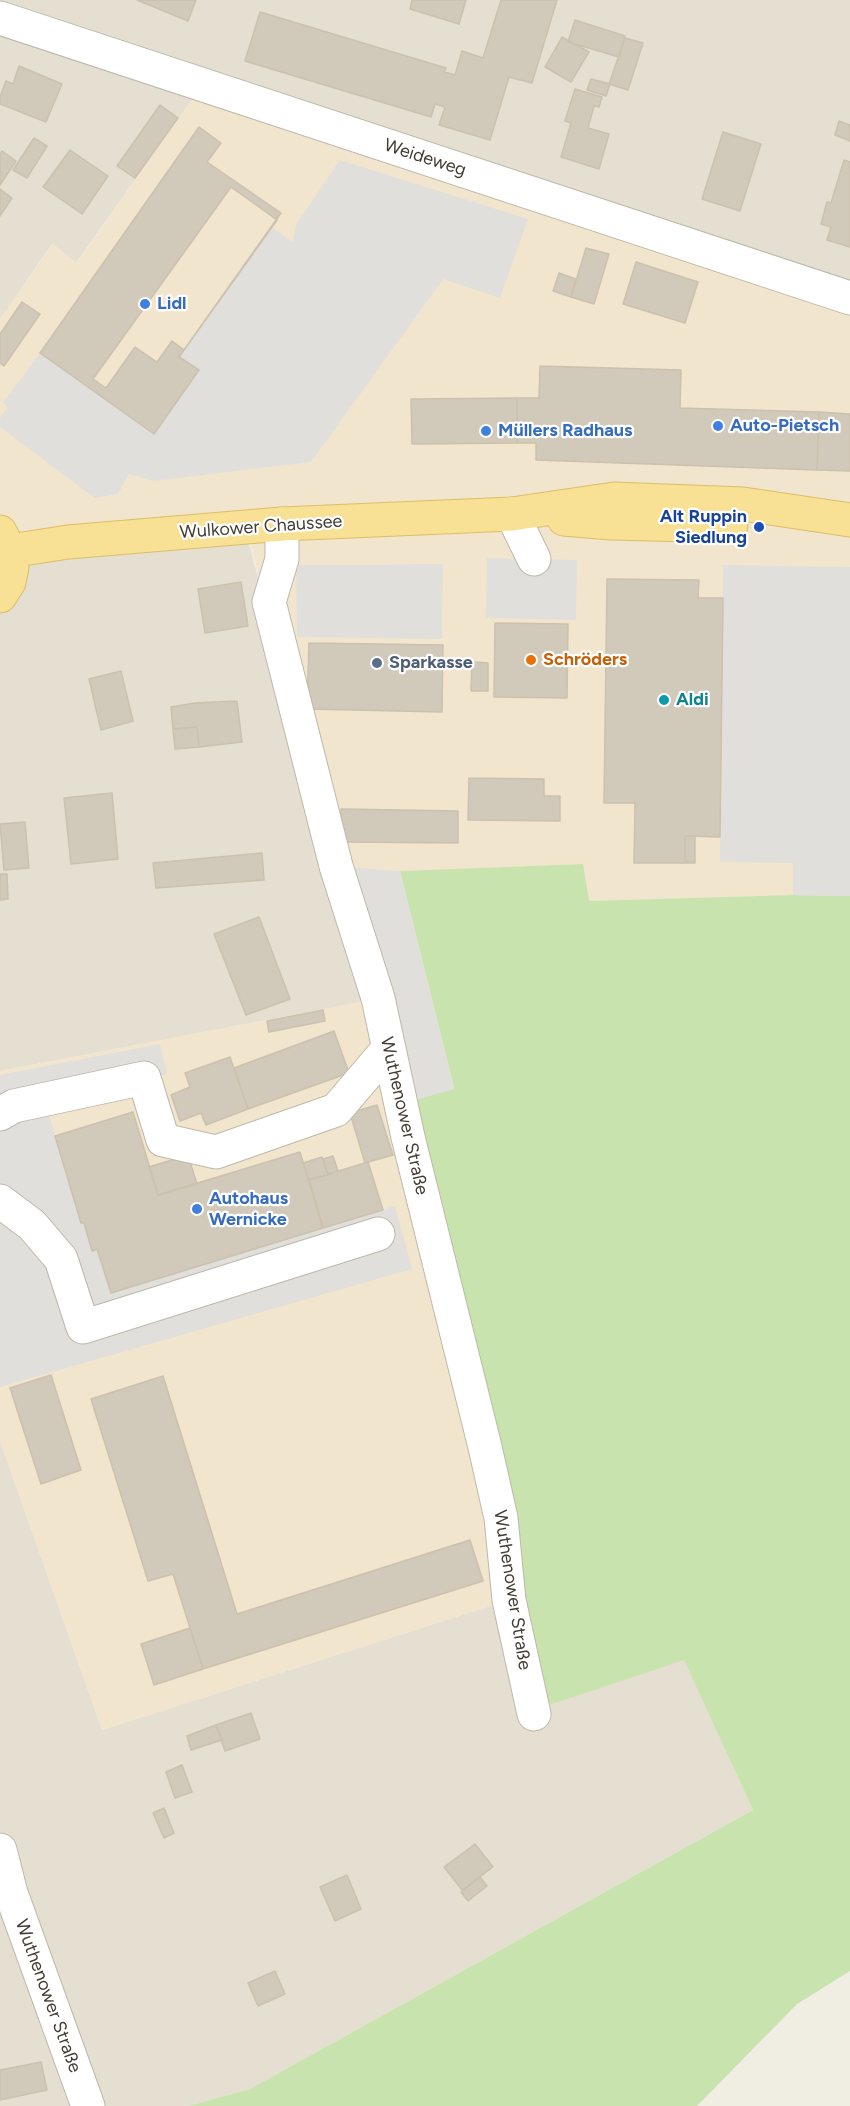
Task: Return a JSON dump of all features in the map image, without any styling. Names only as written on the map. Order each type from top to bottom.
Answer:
[{"type":"main road","name":"Wulkower Chaussee","points":[[5,542],[68,542],[282,524],[512,514],[611,523],[748,526],[850,520]]},
{"type":"main road","points":[[0,596],[9,582],[12,567],[5,542]]},
{"type":"street","name":"Weideweg","points":[[0,18],[850,298]]},
{"type":"street","points":[[512,514],[534,559]]},
{"type":"street","name":"Wuthenower Straße","points":[[282,524],[282,559],[269,603],[336,866],[378,998],[408,1137],[501,1518],[509,1600],[534,1714]]},
{"type":"street","points":[[0,1114],[14,1106],[144,1078],[163,1140],[216,1152],[336,1110],[388,1050]]},
{"type":"street","points":[[0,1201],[32,1225],[61,1259],[83,1327],[378,1234]]},
{"type":"street","name":"Wuthenower Straße","points":[[0,1850],[11,1893],[88,2106]]},
{"type":"shaded area","points":[[0,0],[850,0],[850,295],[203,84],[76,263],[52,244],[0,319]]},
{"type":"shaded area","points":[[203,84],[850,298],[850,896],[793,895],[588,901],[583,864],[400,871],[337,866],[245,524],[68,542],[0,532],[0,319],[53,244],[77,263]]},
{"type":"shaded area","points":[[340,160],[528,219],[500,298],[443,279],[311,462],[154,481],[129,474],[118,494],[95,498],[0,427],[0,418],[8,407],[3,403],[40,353],[154,434],[198,370],[179,357],[271,227],[293,242],[296,225]]},
{"type":"shaded area","points":[[244,525],[330,851],[376,999],[0,1071],[0,532]]},
{"type":"shaded area","points":[[487,558],[577,560],[576,620],[486,618]]},
{"type":"shaded area","points":[[443,564],[442,639],[297,637],[296,565]]},
{"type":"shaded area","name":"Aldi","points":[[723,565],[850,567],[850,896],[793,895],[793,863],[720,862]]},
{"type":"shaded area","points":[[337,866],[400,871],[454,1089],[402,1104]]},
{"type":"shaded area","points":[[376,999],[509,1600],[102,1730],[0,1441],[0,1071]]},
{"type":"shaded area","points":[[160,1044],[167,1074],[45,1101],[81,1223],[84,1223],[92,1251],[97,1249],[111,1293],[395,1206],[412,1269],[0,1387],[0,1075]]},
{"type":"shaded area","points":[[0,1441],[102,1730],[509,1600],[533,1711],[684,1659],[753,1810],[250,2089],[189,2106],[0,2106]]},
{"type":"green space","points":[[583,864],[589,901],[793,895],[850,896],[850,1971],[797,2004],[697,2106],[189,2106],[250,2089],[753,1810],[684,1660],[532,1711],[402,1104],[454,1088],[400,871]]},
{"type":"building","points":[[137,0],[196,0],[188,21]]},
{"type":"building","points":[[412,0],[466,0],[459,24],[410,9]]},
{"type":"building","points":[[501,0],[557,0],[532,83],[509,77],[490,140],[439,125],[445,107],[435,104],[431,117],[245,61],[260,12],[446,68],[444,72],[455,75],[462,51],[483,58]]},
{"type":"building","points":[[575,20],[625,36],[619,57],[568,42]]},
{"type":"building","points":[[562,37],[589,52],[571,82],[545,67]]},
{"type":"building","points":[[625,38],[643,43],[628,90],[609,84]]},
{"type":"building","points":[[19,66],[62,84],[46,122],[0,104],[6,81],[13,84]]},
{"type":"building","points":[[591,79],[610,84],[606,96],[587,90]]},
{"type":"building","points":[[575,89],[602,97],[599,107],[594,106],[588,128],[609,134],[599,169],[561,157],[571,123],[565,121]]},
{"type":"building","points":[[160,105],[178,118],[135,178],[117,166]]},
{"type":"building","points":[[839,121],[850,125],[850,141],[835,135]]},
{"type":"building","name":"Lidl","points":[[199,127],[221,143],[207,162],[281,213],[179,357],[199,370],[154,434],[40,353]]},
{"type":"building","points":[[723,132],[761,144],[740,211],[702,199]]},
{"type":"building","points":[[34,138],[47,146],[27,178],[13,170]]},
{"type":"building","points":[[70,150],[108,176],[82,214],[43,187]]},
{"type":"building","points":[[2,151],[16,161],[0,185],[0,155]]},
{"type":"building","points":[[844,160],[850,162],[850,247],[827,240],[831,227],[821,224],[827,202],[831,203]]},
{"type":"building","points":[[231,187],[277,220],[184,350],[172,341],[157,362],[135,347],[106,388],[93,379]]},
{"type":"building","points":[[0,189],[12,198],[0,216]]},
{"type":"building","points":[[586,248],[609,254],[594,304],[571,297]]},
{"type":"building","points":[[636,262],[698,282],[685,323],[623,304]]},
{"type":"building","points":[[559,273],[576,279],[571,297],[553,291]]},
{"type":"building","points":[[22,302],[40,314],[4,366],[0,363],[0,334]]},
{"type":"building","points":[[540,366],[681,370],[680,408],[819,412],[817,470],[536,460],[536,443],[517,443],[517,398],[539,398]]},
{"type":"building","points":[[517,398],[517,443],[412,444],[411,399]]},
{"type":"building","points":[[819,412],[850,414],[850,471],[817,470]]},
{"type":"building","name":"Aldi","points":[[607,579],[699,580],[698,598],[723,598],[720,837],[685,836],[685,862],[695,863],[634,863],[635,803],[604,803]]},
{"type":"building","points":[[241,582],[248,626],[205,633],[198,589]]},
{"type":"building","name":"Schröders","points":[[495,623],[568,624],[567,698],[494,697]]},
{"type":"building","points":[[309,643],[443,645],[442,712],[307,709]]},
{"type":"building","points":[[472,662],[488,663],[488,691],[471,691]]},
{"type":"building","points":[[121,671],[133,721],[101,730],[89,679]]},
{"type":"building","points":[[237,701],[242,742],[199,747],[197,727],[173,729],[171,707],[195,703]]},
{"type":"building","points":[[197,727],[199,747],[175,749],[173,729]]},
{"type":"building","points":[[469,778],[544,779],[544,796],[560,796],[560,821],[468,820]]},
{"type":"building","points":[[112,793],[118,859],[71,864],[64,798]]},
{"type":"building","points":[[341,809],[458,811],[458,843],[341,842]]},
{"type":"building","points":[[25,822],[29,868],[4,870],[0,824]]},
{"type":"building","points":[[685,836],[695,836],[695,862],[685,862]]},
{"type":"building","points":[[262,853],[264,880],[156,888],[153,863]]},
{"type":"building","points":[[0,874],[7,874],[8,899],[0,900]]},
{"type":"building","points":[[259,917],[290,999],[246,1015],[214,934]]},
{"type":"building","points":[[323,1010],[325,1021],[269,1032],[267,1021]]},
{"type":"building","points":[[334,1031],[349,1073],[248,1109],[234,1068]]},
{"type":"building","points":[[230,1057],[248,1109],[206,1125],[201,1113],[180,1121],[171,1095],[190,1087],[185,1073]]},
{"type":"building","points":[[377,1105],[393,1155],[365,1163],[350,1113]]},
{"type":"building","name":"Autohaus Wernicke","points":[[133,1112],[158,1195],[300,1152],[323,1228],[111,1293],[97,1249],[92,1251],[84,1223],[81,1223],[55,1136]]},
{"type":"building","points":[[188,1155],[197,1184],[158,1195],[149,1167]]},
{"type":"building","points":[[333,1156],[338,1171],[328,1175],[323,1159]]},
{"type":"building","points":[[322,1157],[328,1175],[309,1180],[303,1163]]},
{"type":"building","name":"Autohaus Wernicke","points":[[368,1162],[383,1210],[323,1228],[309,1180]]},
{"type":"building","points":[[51,1375],[81,1470],[41,1484],[10,1388]]},
{"type":"building","points":[[163,1376],[237,1614],[470,1540],[483,1581],[203,1669],[173,1574],[148,1581],[91,1399]]},
{"type":"building","points":[[190,1628],[203,1669],[154,1685],[141,1644]]},
{"type":"building","points":[[251,1713],[260,1739],[225,1751],[216,1725]]},
{"type":"building","points":[[216,1725],[222,1740],[191,1750],[187,1736]]},
{"type":"building","points":[[182,1765],[192,1792],[175,1798],[166,1772]]},
{"type":"building","points":[[164,1808],[174,1833],[164,1838],[153,1813]]},
{"type":"building","points":[[475,1844],[493,1867],[462,1890],[444,1867]]},
{"type":"building","points":[[347,1875],[361,1909],[335,1921],[320,1887]]},
{"type":"building","points":[[480,1877],[487,1886],[468,1901],[461,1892]]},
{"type":"building","points":[[275,1971],[285,1994],[258,2006],[248,1983]]},
{"type":"building","points":[[41,2062],[47,2090],[0,2100],[0,2070]]},
{"type":"place","name":"Lidl","points":[[145,304]]},
{"type":"place","name":"Auto-Pietsch","points":[[718,426]]},
{"type":"place","name":"Müllers Radhaus","points":[[486,431]]},
{"type":"place","name":"Alt Ruppin Siedlung","points":[[759,527]]},
{"type":"place","name":"Schröders","points":[[531,660]]},
{"type":"place","name":"Sparkasse","points":[[377,663]]},
{"type":"place","name":"Aldi","points":[[664,700]]},
{"type":"place","name":"Autohaus Wernicke","points":[[197,1209]]}]
